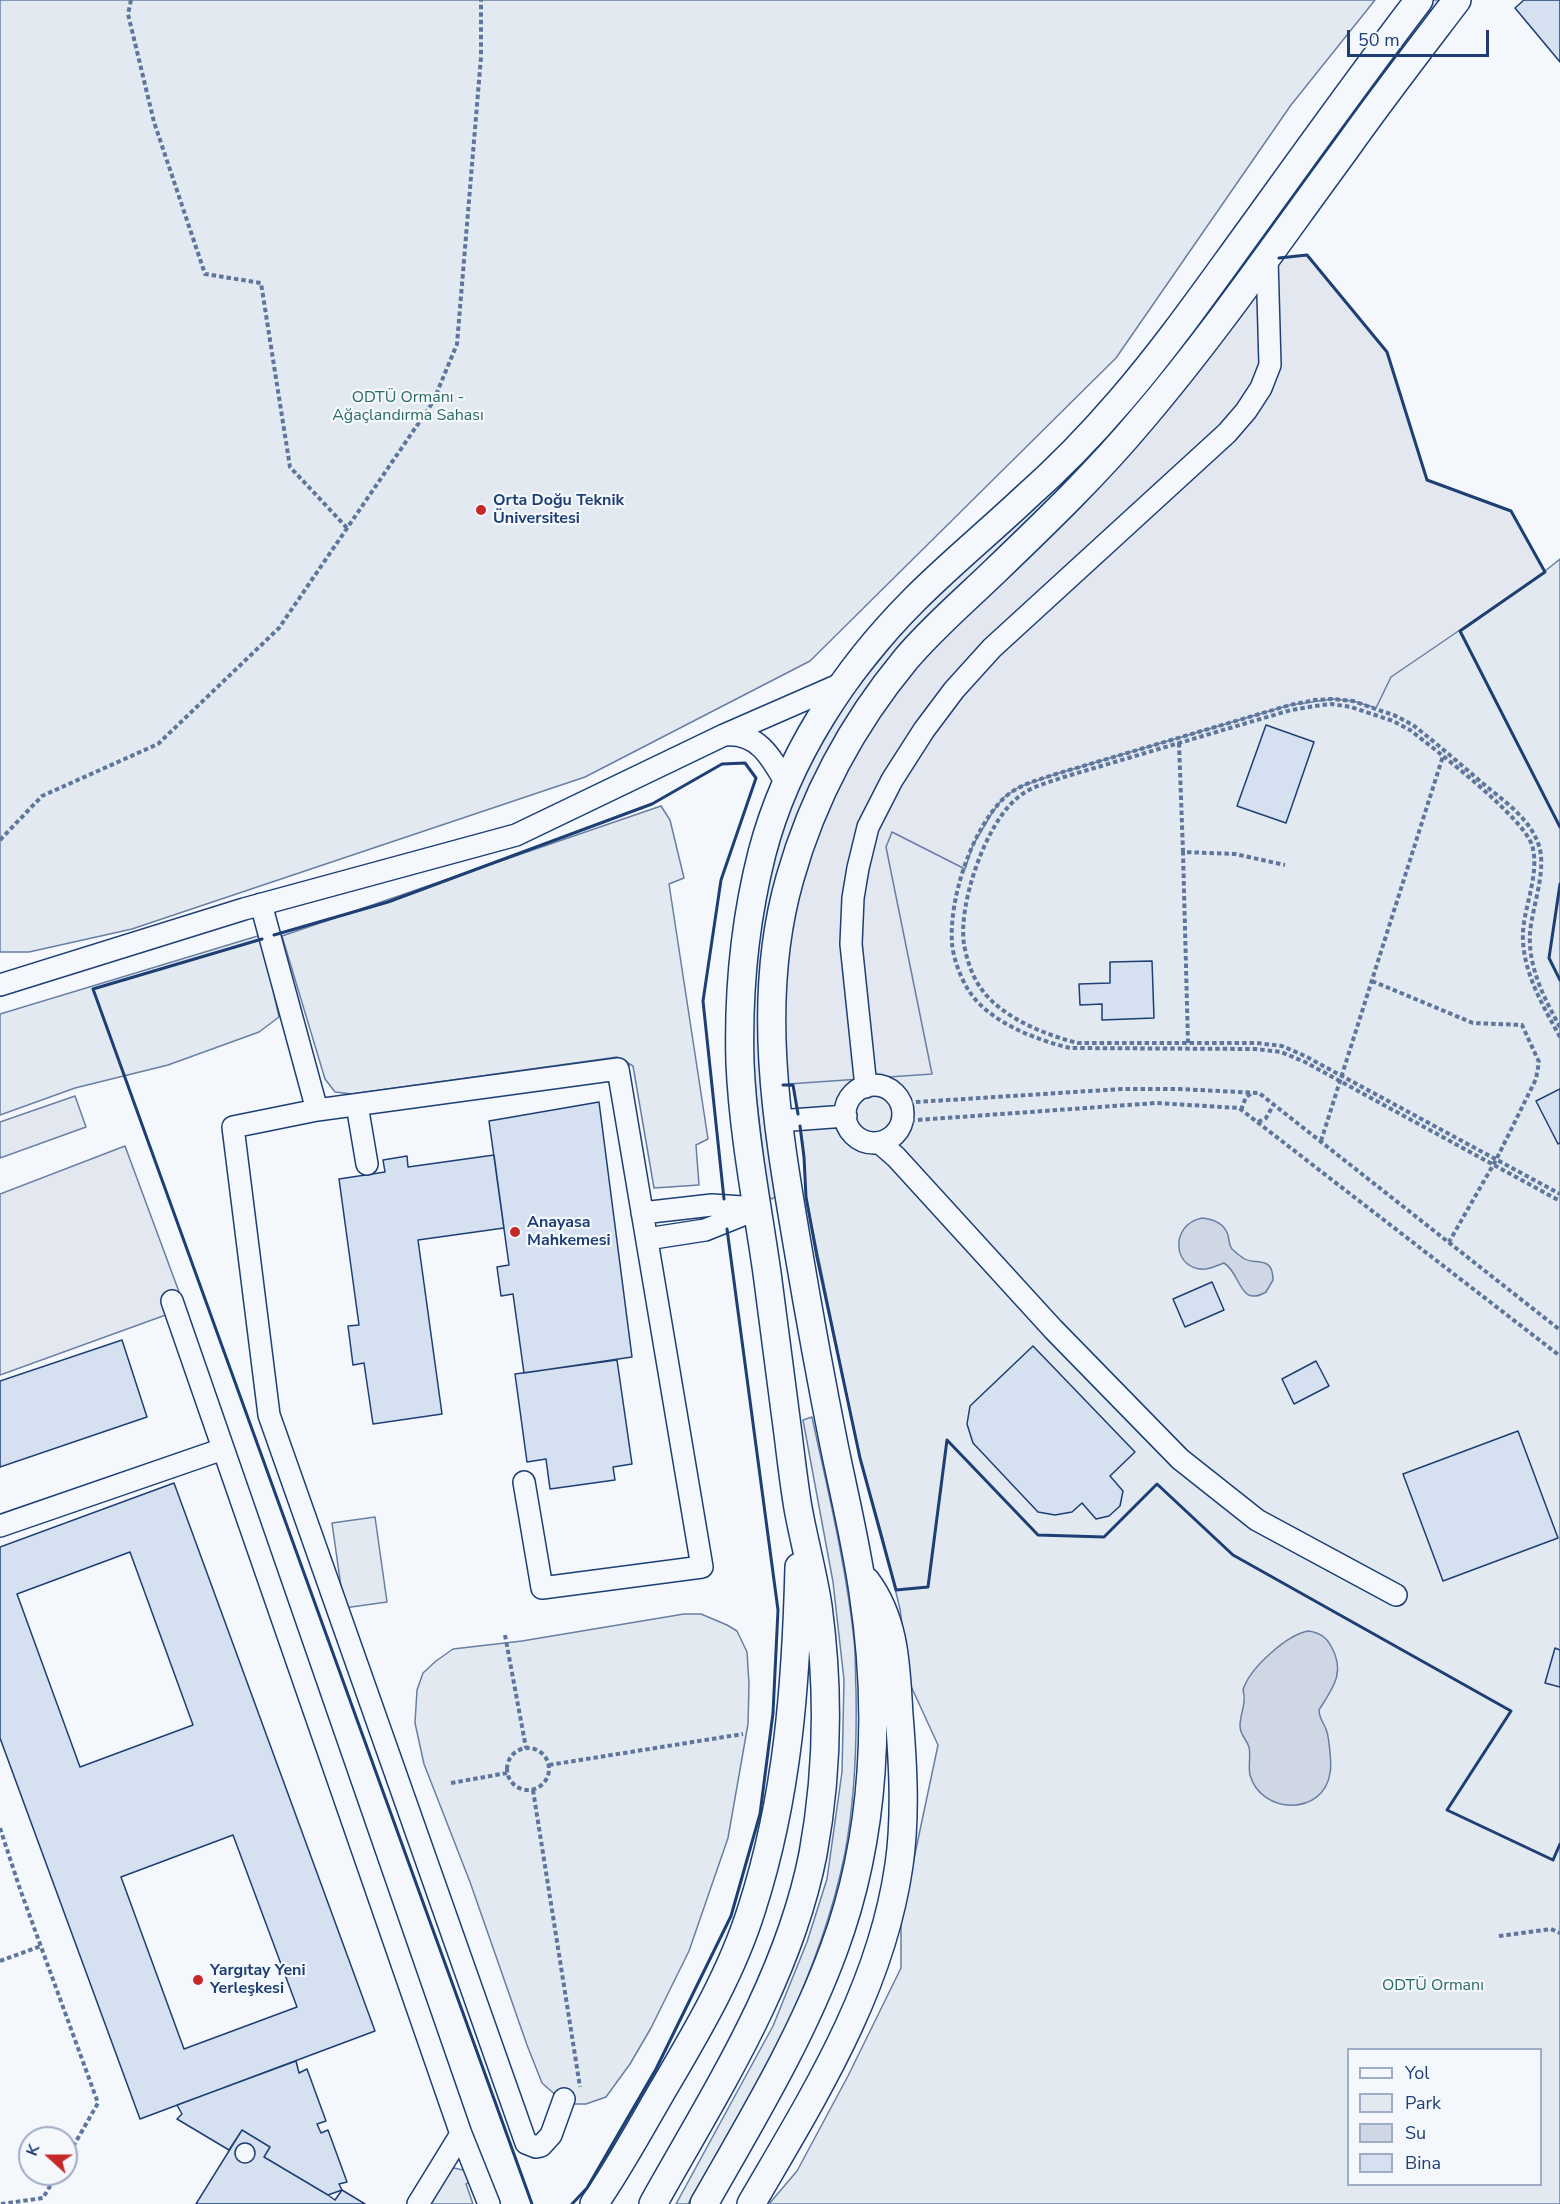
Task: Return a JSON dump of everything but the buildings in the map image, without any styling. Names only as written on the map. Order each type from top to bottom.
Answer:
[{"type":"main road","points":[[652,2204],[727,2073],[766,1995],[792,1932],[812,1856],[820,1810],[826,1707],[824,1653],[817,1602],[798,1506],[742,1085],[740,1017],[753,895],[760,860],[777,808],[823,712],[843,683],[913,600],[1060,465],[1134,385],[1170,339],[1360,76],[1419,0]]},
{"type":"main road","points":[[704,2204],[773,2084],[799,2031],[835,1947],[860,1855],[868,1805],[872,1675],[860,1573],[790,1203],[778,1121],[772,1051],[773,980],[782,914],[802,840],[843,748],[876,698],[909,656],[1108,458],[1194,357],[1346,147],[1457,0]]},
{"type":"main road","points":[[758,1208],[790,1203]]},
{"type":"main road","points":[[598,2200],[713,2002],[752,1910],[775,1818],[791,1730],[798,1618],[798,1506]]},
{"type":"main road","points":[[751,2204],[826,2074],[855,2015],[888,1920],[899,1864],[902,1801],[896,1655],[883,1607],[860,1573]]},
{"type":"street","points":[[866,1087],[851,944],[853,898],[868,827],[892,780],[924,730],[969,673],[992,648],[1227,433],[1245,411],[1261,388],[1270,365],[1267,259]]},
{"type":"street","points":[[0,985],[261,904],[516,836],[724,735],[843,683]]},
{"type":"street","points":[[724,735],[738,734],[759,745],[787,785]]},
{"type":"street","points":[[261,904],[317,1110]]},
{"type":"street","points":[[524,1482],[542,1588],[702,1568],[618,1069],[317,1110],[233,1127],[269,1415],[526,2143],[536,2147],[546,2142],[552,2134],[564,2099]]},
{"type":"street","points":[[888,1147],[897,1133],[902,1112],[895,1094],[887,1088],[876,1085],[866,1087],[858,1091],[847,1106],[848,1126],[853,1134],[860,1140],[888,1147],[1053,1329],[1180,1459],[1257,1520],[1396,1594]]},
{"type":"street","points":[[357,1105],[367,1164]]},
{"type":"street","points":[[778,1121],[846,1116]]},
{"type":"street","points":[[642,1213],[712,1205],[758,1208]]},
{"type":"street","points":[[647,1239],[705,1230],[758,1208]]},
{"type":"street","points":[[172,1301],[461,2134],[489,2204]]},
{"type":"street","points":[[0,1526],[223,1449]]},
{"type":"street","points":[[418,2204],[461,2134]]},
{"type":"path","points":[[131,0],[128,14],[154,122],[205,274],[261,283],[290,467],[348,529]]},
{"type":"path","points":[[0,840],[42,796],[158,744],[279,628],[433,402],[457,344],[481,57],[482,0]]},
{"type":"path","points":[[1560,1027],[1534,973],[1530,933],[1541,864],[1539,845],[1522,818],[1413,726],[1396,716],[1353,701],[1332,699],[1290,705],[1056,774],[1018,788],[1004,798],[992,813],[973,845],[952,920],[952,946],[959,970],[969,991],[984,1007],[1025,1034],[1047,1043],[1070,1048],[1268,1049],[1293,1056],[1560,1201]]},
{"type":"path","points":[[1560,1037],[1532,980],[1524,953],[1523,931],[1533,864],[1532,846],[1516,820],[1410,730],[1393,721],[1351,706],[1331,704],[1291,710],[1064,777],[1028,790],[1013,801],[994,828],[980,857],[969,892],[964,918],[964,944],[980,987],[1007,1012],[1034,1028],[1078,1043],[1257,1043],[1282,1046],[1560,1194]]},
{"type":"path","points":[[1179,743],[1186,912],[1188,1043]]},
{"type":"path","points":[[1322,1141],[1445,751]]},
{"type":"path","points":[[1183,852],[1235,855],[1285,865]]},
{"type":"path","points":[[1372,981],[1473,1023],[1522,1025],[1539,1062],[1536,1079],[1496,1160],[1449,1242]]},
{"type":"path","points":[[902,1112],[1122,1089],[1259,1093],[1560,1330]]},
{"type":"path","points":[[1242,1110],[1246,1097],[1253,1092]]},
{"type":"path","points":[[902,1112],[1156,1103],[1239,1108],[1560,1356]]},
{"type":"path","points":[[1258,1122],[1266,1118],[1274,1104]]},
{"type":"path","points":[[505,1635],[526,1748]]},
{"type":"path","points":[[549,1765],[743,1734]]},
{"type":"path","points":[[526,1748],[540,1751],[549,1765],[545,1783],[532,1790],[519,1789],[509,1779],[507,1773],[509,1760],[519,1750],[526,1748]]},
{"type":"path","points":[[451,1783],[507,1773]]},
{"type":"path","points":[[532,1790],[582,2100],[564,2099]]},
{"type":"path","points":[[0,1828],[98,2103],[78,2138]]},
{"type":"path","points":[[0,1853],[7,1851]]},
{"type":"path","points":[[1498,1936],[1551,1929],[1560,1933]]},
{"type":"path","points":[[0,1961],[41,1946]]},
{"type":"path","points":[[1,2204],[44,2198],[50,2186]]},
{"type":"green space","name":"ODTÜ Ormanı - Ağaçlandırma Sahası","points":[[0,0],[1375,0],[1291,105],[1116,358],[810,661],[585,777],[132,929],[29,952],[0,952]]},
{"type":"green space","points":[[1432,0],[1443,0],[1203,330],[817,780],[778,1194],[772,1199],[768,1196],[750,1044],[755,944],[773,849],[807,765],[846,701],[908,625],[1059,480]]},
{"type":"green space","name":"ODTÜ Ormanı","points":[[1307,255],[1387,352],[1427,480],[1511,511],[1545,571],[1560,559],[1560,2204],[769,2204],[797,2171],[848,2076],[901,1968],[901,1920],[938,1745],[910,1684],[900,1609],[860,1458],[806,1197],[803,1145],[793,1086],[774,1085],[773,980]]},
{"type":"green space","points":[[661,806],[670,820],[684,878],[669,884],[708,1139],[696,1145],[699,1185],[654,1188],[633,1066],[617,1057],[352,1094],[335,1092],[325,1079],[282,936]]},
{"type":"green space","points":[[261,935],[279,1017],[259,1032],[168,1065],[75,1088],[0,1115],[0,1014]]},
{"type":"green space","points":[[812,1417],[841,1556],[855,1646],[856,1751],[845,1853],[820,1942],[785,2029],[751,2095],[688,2204],[676,2204],[773,2026],[807,1942],[827,1879],[842,1772],[844,1680],[833,1582],[803,1420]]},
{"type":"green space","points":[[375,1517],[387,1602],[344,1608],[332,1523]]},
{"type":"green space","points":[[684,1614],[701,1614],[737,1631],[747,1652],[748,1724],[728,1838],[689,1951],[651,2028],[630,2064],[606,2097],[586,2104],[573,2104],[559,2098],[542,2083],[527,2045],[470,1882],[424,1764],[415,1723],[417,1690],[423,1673],[453,1649],[522,1641]]},
{"type":"green space","points":[[454,2168],[467,2171],[472,2181],[466,2184],[473,2204],[428,2204],[447,2172]]},
{"type":"shaded area","points":[[1307,255],[1387,352],[1427,480],[1511,511],[1545,572],[1391,677],[1376,708],[1353,701],[1332,699],[1290,705],[1019,787],[1003,798],[992,813],[973,845],[965,869],[892,832],[886,847],[932,1074],[774,1085],[773,980],[843,748],[1267,259]]},
{"type":"shaded area","points":[[75,1096],[86,1127],[0,1158],[0,1122]]},
{"type":"shaded area","points":[[125,1146],[185,1308],[0,1375],[0,1194]]},
{"type":"water","points":[[1202,1218],[1224,1227],[1231,1247],[1242,1257],[1262,1262],[1270,1267],[1273,1280],[1266,1292],[1250,1296],[1224,1263],[1206,1269],[1195,1268],[1187,1263],[1181,1256],[1180,1238],[1184,1229],[1191,1222]]},
{"type":"water","points":[[1309,1631],[1327,1640],[1337,1664],[1333,1687],[1319,1710],[1328,1735],[1331,1770],[1325,1787],[1317,1797],[1305,1803],[1292,1805],[1266,1798],[1256,1788],[1250,1775],[1249,1747],[1240,1726],[1243,1690],[1253,1672],[1280,1645]]},
{"type":"wall","points":[[1279,258],[1307,255],[1387,352],[1427,480],[1511,511],[1545,572],[1460,631],[1560,827]]},
{"type":"wall","points":[[274,935],[388,902],[652,804],[722,764],[745,763],[756,778],[721,880],[703,1001],[724,1199]]},
{"type":"wall","points":[[1560,884],[1549,958],[1560,980]]},
{"type":"wall","points":[[262,939],[93,989],[532,2204]]},
{"type":"wall","points":[[783,1085],[793,1085],[798,1114]]},
{"type":"wall","points":[[800,1126],[806,1197],[817,1257],[860,1458],[896,1590],[928,1587],[947,1440],[1038,1535],[1104,1537],[1157,1484],[1233,1555],[1511,1711],[1447,1810],[1553,1860],[1560,1844]]},
{"type":"wall","points":[[572,2204],[587,2188],[656,2069],[731,1916],[760,1814],[773,1713],[778,1610],[727,1229]]},
{"type":"place","name":"Orta Doğu Teknik Üniversitesi","points":[[481,510]]},
{"type":"place","name":"Anayasa Mahkemesi","points":[[515,1232]]},
{"type":"place","name":"Yargıtay Yeni Yerleşkesi","points":[[198,1980]]}]
